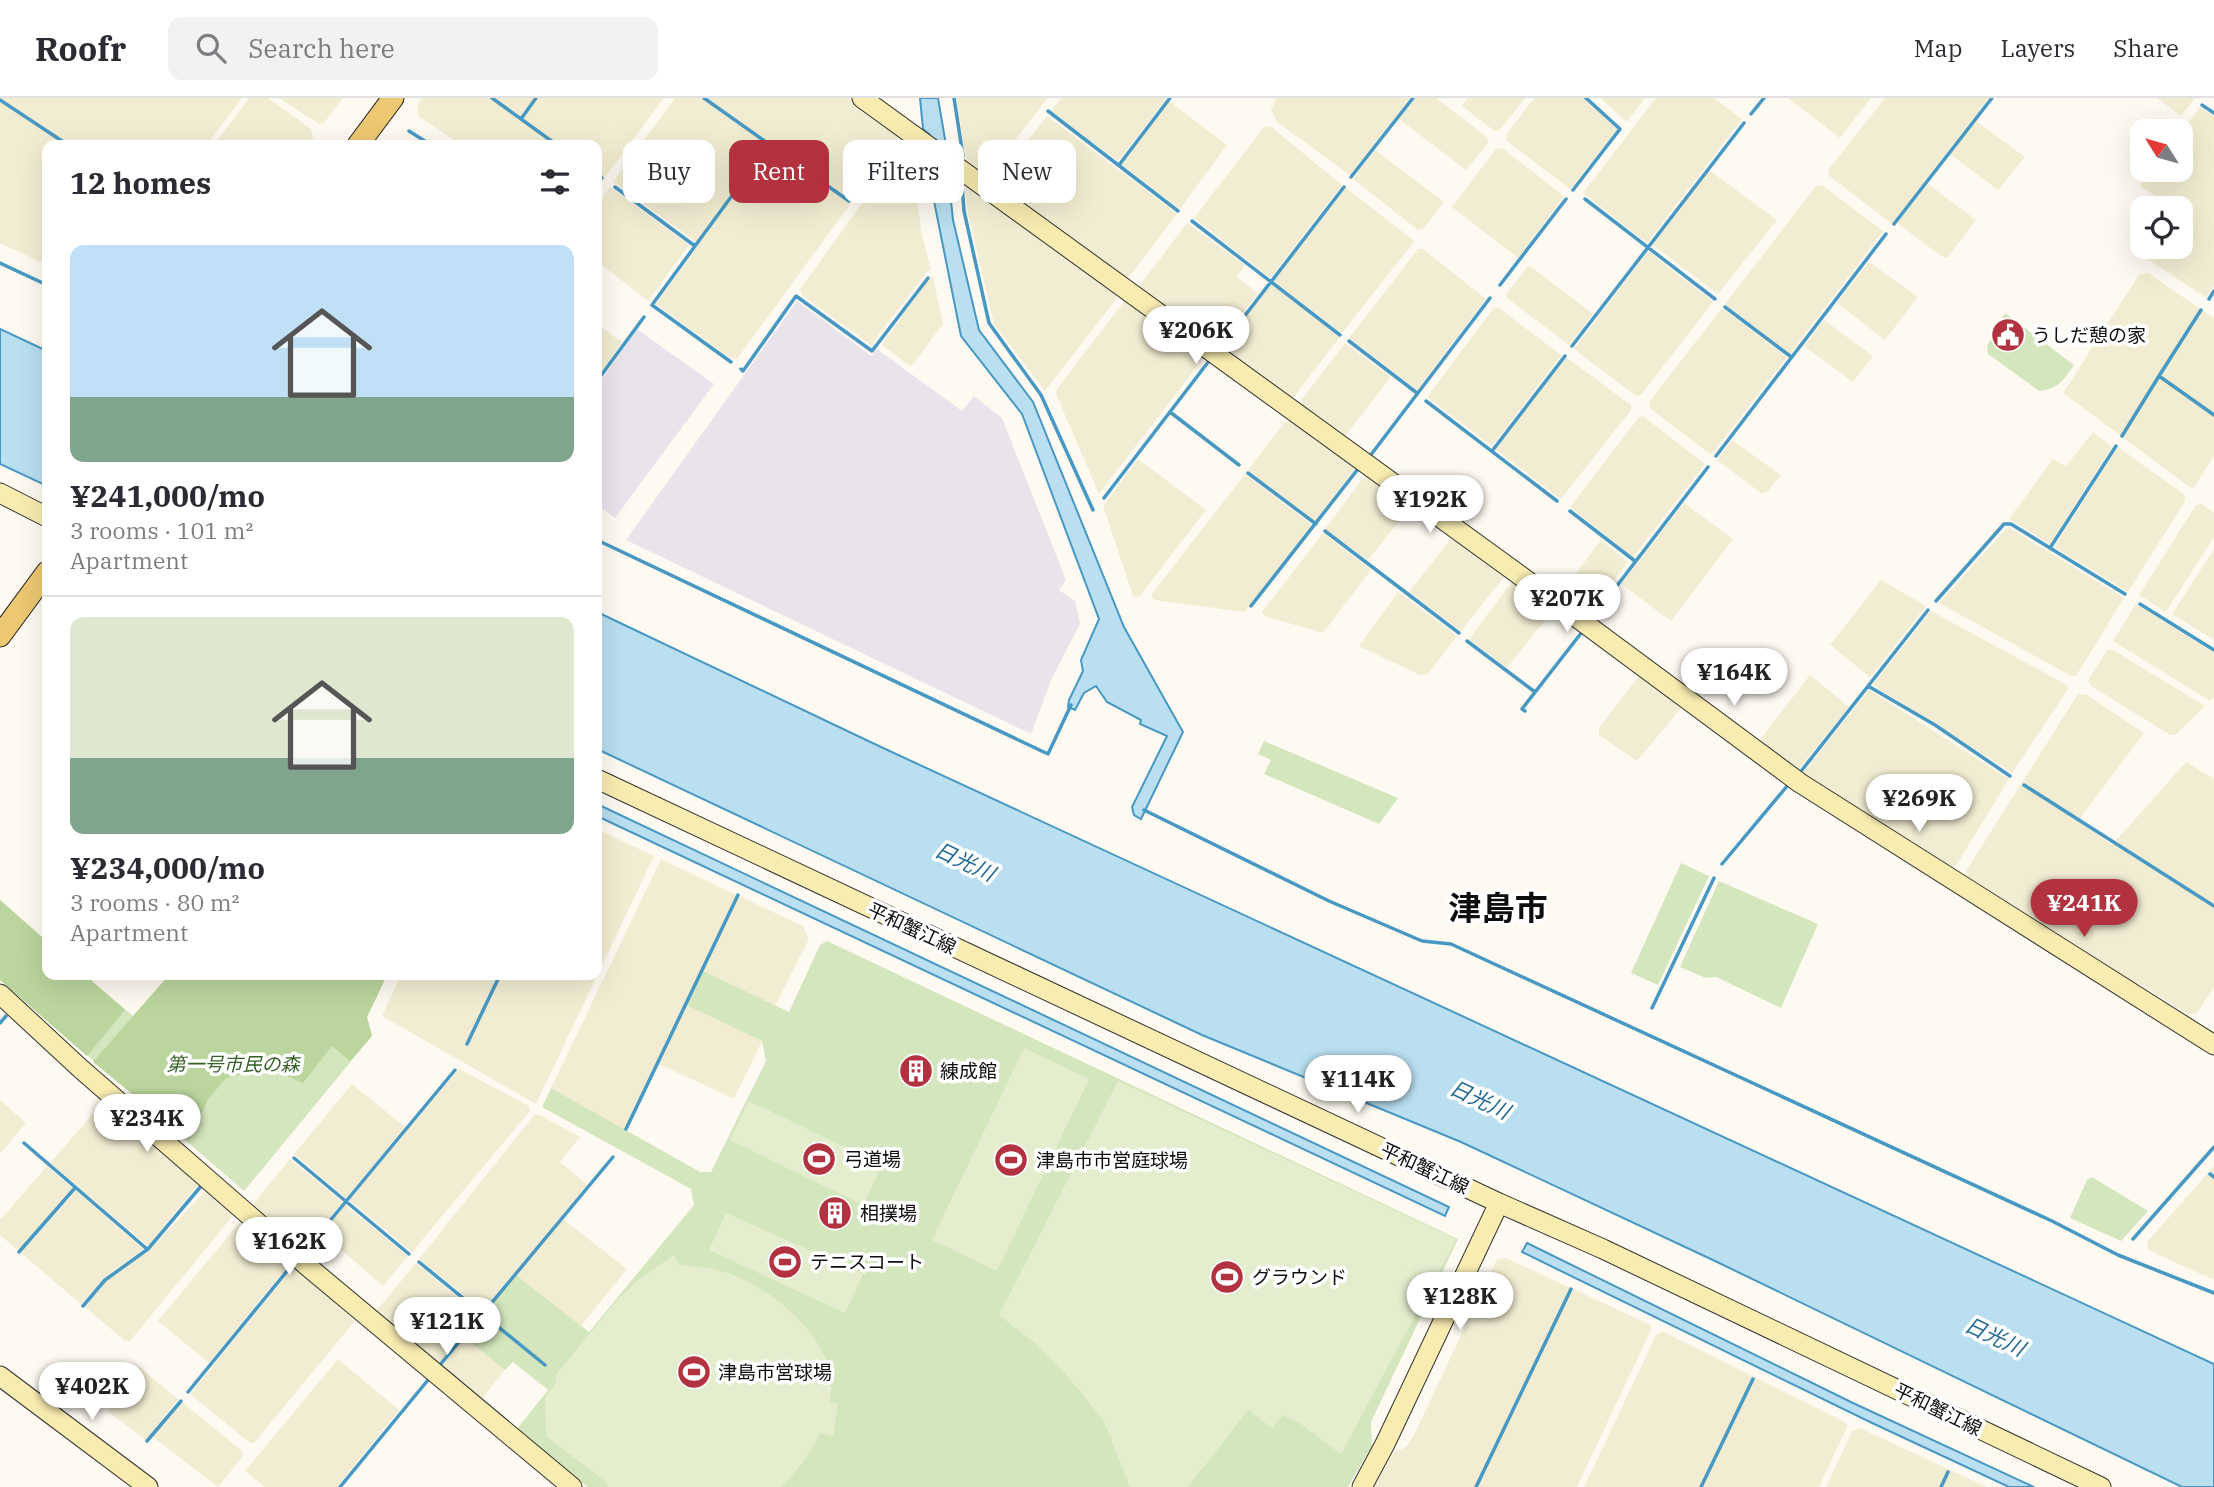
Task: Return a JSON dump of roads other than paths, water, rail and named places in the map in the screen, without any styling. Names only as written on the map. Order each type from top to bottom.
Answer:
[{"type":"main road","points":[[362,140],[393,98]]},
{"type":"main road","points":[[0,636],[42,579]]},
{"type":"street","points":[[862,98],[1514,571],[1800,783],[2214,1045]]},
{"type":"street","points":[[0,494],[42,515]]},
{"type":"street","name":"平和蟹江線","points":[[602,781],[1499,1203],[1603,1249],[2101,1487]]},
{"type":"street","points":[[0,994],[81,1069],[306,1265],[572,1487]]},
{"type":"street","points":[[1362,1487],[1499,1203]]},
{"type":"street","points":[[0,1376],[148,1487]]},
{"type":"water","points":[[920,98],[938,98],[945,140],[930,140],[930,135],[923,129]]},
{"type":"water","points":[[934,203],[951,203],[979,330],[1033,402],[1124,627],[1183,732],[1141,819],[1134,815],[1132,807],[1167,736],[1140,724],[1141,720],[1107,702],[1096,686],[1084,693],[1075,710],[1068,707],[1083,671],[1081,660],[1099,619],[1022,414],[961,336]]},
{"type":"water","points":[[0,329],[42,349],[42,484],[0,464]]},
{"type":"water","name":"日光川","points":[[602,614],[881,747],[2214,1364],[2214,1487],[2182,1487],[1715,1261],[1461,1142],[1202,1035],[602,751]]},
{"type":"water","points":[[602,806],[1449,1207],[1445,1216],[602,818]]},
{"type":"water","points":[[1527,1243],[1853,1403],[2034,1487],[2009,1487],[1870,1422],[1522,1252]]},
{"type":"waterway","points":[[492,98],[550,140]]},
{"type":"waterway","points":[[521,119],[536,98]]},
{"type":"waterway","points":[[704,98],[843,197]]},
{"type":"waterway","points":[[954,98],[961,140]]},
{"type":"waterway","points":[[1119,165],[1170,98]]},
{"type":"waterway","points":[[1351,177],[1413,98]]},
{"type":"waterway","points":[[1573,190],[1620,129],[1586,98]]},
{"type":"waterway","points":[[1751,114],[1764,98]]},
{"type":"waterway","points":[[1894,224],[1992,98]]},
{"type":"waterway","points":[[0,100],[60,140]]},
{"type":"waterway","points":[[2202,105],[2214,113]]},
{"type":"waterway","points":[[1048,111],[1178,211]]},
{"type":"waterway","points":[[1572,346],[1744,123]]},
{"type":"waterway","points":[[409,131],[423,140]]},
{"type":"waterway","points":[[615,187],[695,246],[652,305],[731,362]]},
{"type":"waterway","points":[[1220,348],[1344,187]]},
{"type":"waterway","points":[[1500,285],[1566,199]]},
{"type":"waterway","points":[[1585,199],[1715,299]]},
{"type":"waterway","points":[[695,246],[729,200]]},
{"type":"waterway","points":[[963,203],[989,323],[1041,395],[1093,510]]},
{"type":"waterway","points":[[1192,221],[1340,335]]},
{"type":"waterway","points":[[1716,456],[1886,234]]},
{"type":"waterway","points":[[0,263],[42,283]]},
{"type":"waterway","points":[[741,369],[743,371],[796,296],[872,351],[928,278]]},
{"type":"waterway","points":[[2209,299],[2214,291]]},
{"type":"waterway","points":[[1370,456],[1490,298]]},
{"type":"waterway","points":[[1725,307],[1790,356]]},
{"type":"waterway","points":[[2159,376],[2201,310]]},
{"type":"waterway","points":[[602,374],[644,317]]},
{"type":"waterway","points":[[1349,341],[1417,393]]},
{"type":"waterway","points":[[1492,451],[1565,356]]},
{"type":"waterway","points":[[1104,498],[1209,361]]},
{"type":"waterway","points":[[2122,436],[2159,376],[2214,415]]},
{"type":"waterway","points":[[1426,401],[1557,501]]},
{"type":"waterway","points":[[1170,412],[1239,465]]},
{"type":"waterway","points":[[1936,601],[2004,524],[2011,524],[2050,548],[2116,446]]},
{"type":"waterway","points":[[1593,617],[1708,467]]},
{"type":"waterway","points":[[1251,606],[1358,469]]},
{"type":"waterway","points":[[1248,473],[1316,524]]},
{"type":"waterway","points":[[1570,511],[1635,561]]},
{"type":"waterway","points":[[1325,531],[1459,633]]},
{"type":"waterway","points":[[602,542],[1048,754],[1071,705]]},
{"type":"waterway","points":[[2050,548],[2125,594]]},
{"type":"waterway","points":[[2140,604],[2214,650]]},
{"type":"waterway","points":[[1802,770],[1928,610]]},
{"type":"waterway","points":[[1525,711],[1522,709],[1582,632]]},
{"type":"waterway","points":[[1467,641],[1535,692]]},
{"type":"waterway","points":[[1868,686],[1935,725],[2010,776]]},
{"type":"waterway","points":[[1722,864],[1788,785]]},
{"type":"waterway","points":[[2024,785],[2214,906]]},
{"type":"waterway","points":[[1144,810],[1329,901],[1422,941],[1451,944],[2052,1221],[2118,1255],[2214,1293]]},
{"type":"waterway","points":[[1652,1008],[1714,878]]},
{"type":"waterway","points":[[626,1129],[738,895]]},
{"type":"waterway","points":[[467,1044],[498,980]]},
{"type":"waterway","points":[[0,1023],[6,1016]]},
{"type":"waterway","points":[[304,1252],[455,1070]]},
{"type":"waterway","points":[[24,1143],[147,1249]]},
{"type":"waterway","points":[[2133,1239],[2214,1147]]},
{"type":"waterway","points":[[439,1366],[613,1157]]},
{"type":"waterway","points":[[294,1158],[409,1254]]},
{"type":"waterway","points":[[2210,1174],[2214,1177]]},
{"type":"waterway","points":[[83,1306],[105,1280],[148,1249],[202,1185]]},
{"type":"waterway","points":[[19,1252],[75,1188]]},
{"type":"waterway","points":[[419,1262],[545,1365]]},
{"type":"waterway","points":[[188,1392],[292,1265]]},
{"type":"waterway","points":[[1476,1487],[1571,1289]]},
{"type":"waterway","points":[[1701,1487],[1753,1379]]},
{"type":"waterway","points":[[340,1487],[428,1380]]},
{"type":"waterway","points":[[147,1441],[181,1401]]},
{"type":"waterway","points":[[1941,1487],[1948,1472]]},
{"type":"place","name":"うしだ憩の家","points":[[2008,335]]},
{"type":"place","name":"練成館","points":[[916,1071]]},
{"type":"place","name":"弓道場","points":[[819,1159]]},
{"type":"place","name":"津島市市営庭球場","points":[[1011,1160]]},
{"type":"place","name":"相撲場","points":[[835,1213]]},
{"type":"place","name":"テニスコート","points":[[785,1262]]},
{"type":"place","name":"グラウンド","points":[[1227,1277]]},
{"type":"place","name":"津島市営球場","points":[[694,1372]]},
{"type":"district","name":"津島市","points":[[1498,907]]},
{"type":"park label","name":"第一号市民の森","points":[[233,1064]]}]
